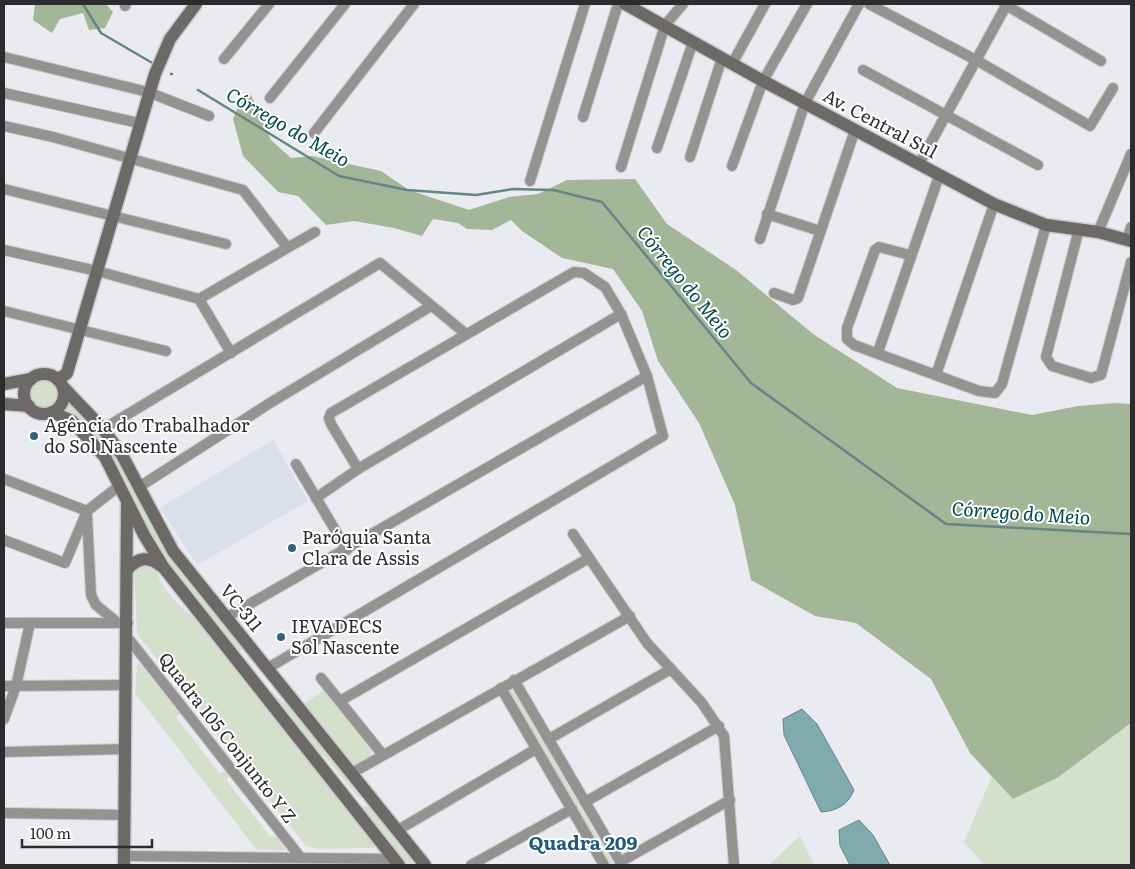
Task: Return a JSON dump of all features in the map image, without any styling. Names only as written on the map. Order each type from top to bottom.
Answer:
[{"type":"main road","points":[[4,404],[29,406],[40,413],[52,412],[61,405],[63,399],[61,384],[67,372],[80,329],[148,92],[167,45],[196,4]]},
{"type":"main road","name":"Av. Central Sul","points":[[625,4],[763,81],[994,204],[1046,225],[1098,232],[1129,241]]},
{"type":"main road","points":[[4,384],[32,379],[43,374],[61,384]]},
{"type":"main road","points":[[29,406],[24,395],[25,389],[32,379]]},
{"type":"main road","name":"VC-311","points":[[61,384],[103,429],[122,455],[174,551],[425,865]]},
{"type":"main road","name":"VC-311","points":[[52,412],[72,421],[88,436],[105,457],[164,568],[396,863]]},
{"type":"main road","points":[[125,860],[128,638],[123,623],[128,569],[127,501]]},
{"type":"main road","points":[[128,569],[135,561],[144,559],[153,559],[164,568]]},
{"type":"main road","points":[[240,666],[241,659],[244,657],[250,659],[280,697],[295,702]]},
{"type":"main road","points":[[316,761],[326,768],[351,800],[358,803],[364,801],[364,790]]},
{"type":"street","points":[[224,59],[269,4]]},
{"type":"street","points":[[270,98],[345,4]]},
{"type":"street","points":[[314,133],[414,4]]},
{"type":"street","points":[[530,181],[585,4]]},
{"type":"street","points":[[583,117],[618,4]]},
{"type":"street","points":[[621,167],[665,25],[683,4]]},
{"type":"street","points":[[690,157],[728,61],[765,4]]},
{"type":"street","points":[[732,166],[763,81],[807,4]]},
{"type":"street","points":[[760,239],[804,103],[858,4]]},
{"type":"street","points":[[869,4],[976,60],[1090,126],[1113,88]]},
{"type":"street","points":[[920,164],[1006,4],[1101,61]]},
{"type":"street","points":[[656,148],[692,42]]},
{"type":"street","points":[[4,57],[148,92],[209,116]]},
{"type":"street","points":[[863,70],[1038,165]]},
{"type":"street","points":[[4,93],[139,123]]},
{"type":"street","points":[[4,126],[53,137],[243,190],[287,248]]},
{"type":"street","points":[[774,293],[793,300],[798,298],[855,130]]},
{"type":"street","points":[[1098,232],[1131,154]]},
{"type":"street","points":[[878,352],[910,255],[939,176]]},
{"type":"street","points":[[4,189],[226,244]]},
{"type":"street","points":[[936,375],[994,204]]},
{"type":"street","points":[[767,214],[820,231]]},
{"type":"street","points":[[910,255],[877,248],[872,257],[847,328],[846,335],[850,342],[990,394],[999,389],[1046,225]]},
{"type":"street","points":[[1129,241],[1131,228]]},
{"type":"street","points":[[1079,229],[1046,356],[1052,366],[1091,378],[1101,375],[1131,262]]},
{"type":"street","points":[[199,299],[315,232]]},
{"type":"street","points":[[4,250],[97,271],[199,299],[231,353]]},
{"type":"street","points":[[103,429],[380,262],[466,334]]},
{"type":"street","points":[[268,668],[663,436],[647,376],[621,314],[605,287],[584,273],[574,272],[331,413],[329,418],[331,424],[358,469]]},
{"type":"street","points":[[139,487],[270,403],[432,306]]},
{"type":"street","points":[[4,311],[166,351]]},
{"type":"street","points":[[316,498],[358,469],[621,314]]},
{"type":"street","points":[[227,617],[347,550],[647,376]]},
{"type":"street","points":[[296,464],[347,550]]},
{"type":"street","points":[[4,479],[87,511]]},
{"type":"street","points":[[4,540],[65,563],[87,511],[120,486]]},
{"type":"street","points":[[87,511],[91,595],[96,605],[123,623]]},
{"type":"street","points":[[573,534],[647,643],[702,703],[719,726],[726,746],[734,865]]},
{"type":"street","points":[[340,701],[589,558]]},
{"type":"street","points":[[352,773],[630,616]]},
{"type":"street","points":[[4,623],[123,623]]},
{"type":"street","points":[[4,719],[16,686],[30,623]]},
{"type":"street","name":"Quadra 105 Conjunto Y Z","points":[[128,638],[301,858]]},
{"type":"street","points":[[549,739],[671,669]]},
{"type":"street","points":[[321,678],[383,755]]},
{"type":"street","points":[[514,680],[621,863],[730,800]]},
{"type":"street","points":[[4,686],[127,685]]},
{"type":"street","points":[[501,688],[604,865]]},
{"type":"street","points":[[585,802],[719,726]]},
{"type":"street","points":[[4,752],[126,749]]},
{"type":"street","points":[[398,830],[536,749]]},
{"type":"street","points":[[471,865],[572,809]]},
{"type":"street","points":[[4,814],[125,815]]},
{"type":"street","points":[[125,860],[301,858],[396,863]]},
{"type":"shaded area","points":[[273,440],[308,501],[197,565],[160,508]]},
{"type":"green space","points":[[35,4],[106,4],[113,12],[105,28],[89,30],[83,13],[60,19],[52,33],[33,20]]},
{"type":"green space","points":[[250,93],[271,140],[291,158],[312,156],[381,171],[409,190],[469,210],[509,197],[538,194],[567,180],[635,179],[667,224],[736,270],[813,334],[897,388],[1032,415],[1078,406],[1115,403],[1131,404],[1131,723],[1057,778],[1013,799],[970,753],[931,679],[856,623],[815,616],[751,580],[735,505],[699,423],[658,361],[642,311],[613,269],[562,258],[522,231],[511,220],[492,230],[467,229],[458,223],[433,219],[422,236],[394,228],[354,221],[326,225],[298,196],[278,192],[243,156],[233,119],[240,102]]},
{"type":"green space","points":[[44,380],[54,384],[58,394],[54,404],[44,408],[34,404],[30,394],[34,384]]},
{"type":"green space","points":[[69,398],[117,457],[172,560],[244,648],[237,653],[162,558],[131,500],[63,412]]},
{"type":"green space","points":[[146,565],[155,567],[167,591],[185,610],[199,621],[374,841],[374,848],[318,849],[306,846],[137,634],[134,570]]},
{"type":"green space","points":[[244,659],[247,660],[275,696],[291,707],[360,797],[358,797],[325,757],[312,748]]},
{"type":"green space","points":[[139,663],[180,713],[176,717],[220,774],[226,770],[230,776],[226,780],[270,836],[278,837],[286,850],[257,850],[135,693],[137,664]]},
{"type":"green space","points":[[324,690],[371,750],[372,757],[353,768],[323,726],[302,705]]},
{"type":"green space","points":[[509,690],[513,690],[614,865],[607,865],[509,694]]},
{"type":"green space","points":[[1131,723],[1131,865],[984,865],[964,842],[992,776],[1013,799],[1057,778]]},
{"type":"green space","points":[[369,805],[417,865],[405,865],[360,809]]},
{"type":"green space","points":[[800,836],[814,865],[769,865]]},
{"type":"water","points":[[802,709],[817,724],[854,790],[849,800],[832,810],[821,812],[784,735],[783,719]]},
{"type":"water","points":[[859,820],[873,835],[890,865],[850,865],[840,846],[839,830]]},
{"type":"waterway","name":"Córrego do Meio","points":[[83,4],[101,33],[154,64]]},
{"type":"waterway","name":"Córrego do Meio","points":[[198,90],[339,176],[407,190],[476,195],[513,189],[553,190],[602,202],[751,383],[946,524],[1131,534]]},
{"type":"place","name":"Agência do Trabalhador do Sol Nascente","points":[[34,436]]},
{"type":"place","name":"Paróquia Santa Clara de Assis","points":[[292,548]]},
{"type":"place","name":"IEVADECS Sol Nascente","points":[[281,637]]},
{"type":"district","name":"Quadra 209","points":[[583,843]]}]
